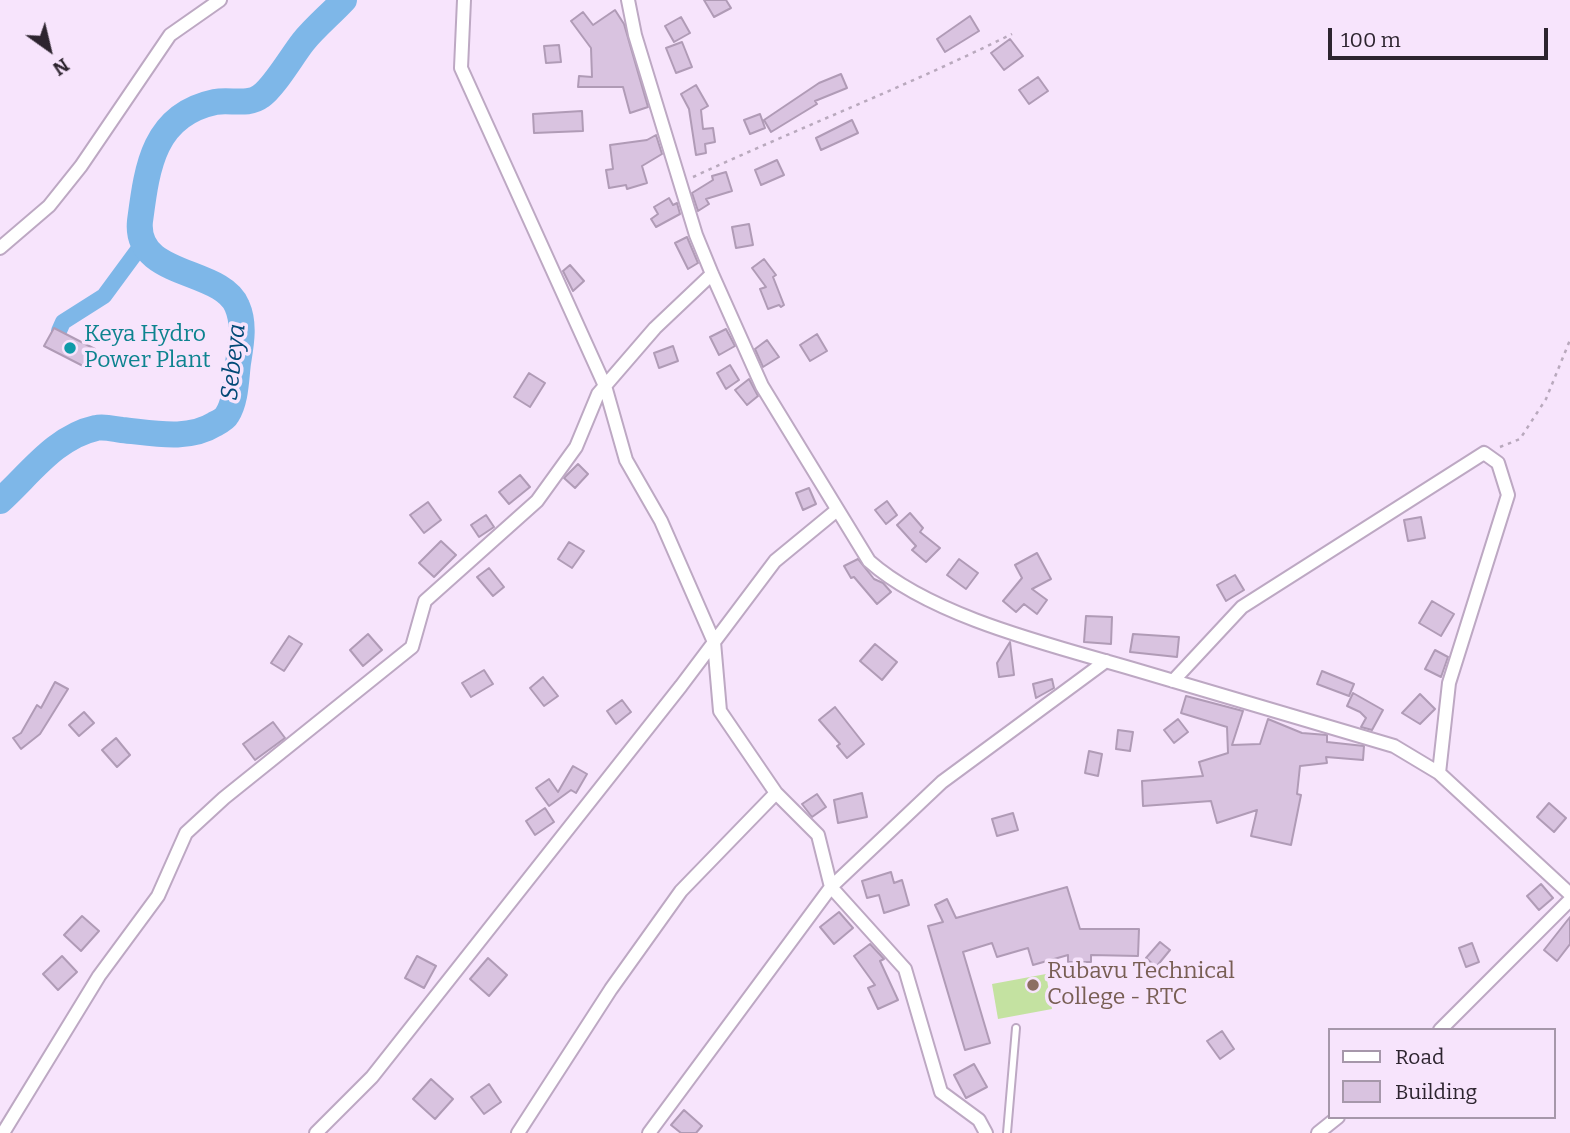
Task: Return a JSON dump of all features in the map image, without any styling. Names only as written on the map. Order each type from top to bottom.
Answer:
[{"type":"street","points":[[0,248],[49,206],[81,166],[170,35],[220,0]]},
{"type":"street","points":[[464,0],[461,68],[605,386],[626,460],[661,521],[714,642],[720,711],[776,793],[818,835],[831,887],[905,969],[941,1092],[979,1120],[986,1133]]},
{"type":"street","points":[[628,0],[635,35],[680,183],[712,274],[762,386],[869,561],[909,591],[935,605],[1106,661],[1394,746],[1439,772],[1570,894]]},
{"type":"street","points":[[4,1133],[99,976],[158,896],[186,833],[225,798],[412,647],[425,601],[537,501],[576,447],[598,394],[655,328],[712,274]]},
{"type":"street","points":[[1173,681],[1242,607],[1484,453],[1498,463],[1506,479],[1508,495],[1449,683],[1439,772]]},
{"type":"street","points":[[316,1133],[372,1077],[775,561],[837,510]]},
{"type":"street","points":[[656,1130],[831,887],[942,782],[1106,661]]},
{"type":"street","points":[[518,1133],[611,989],[681,891],[776,793]]},
{"type":"street","points":[[1442,1028],[1570,900]]},
{"type":"street","points":[[1318,1133],[1336,1119]]},
{"type":"lane","points":[[1007,1133],[1016,1028]]},
{"type":"path","points":[[680,183],[827,116],[918,81],[1012,34]]},
{"type":"path","points":[[1484,453],[1520,439],[1546,399],[1570,340]]},
{"type":"green space","points":[[1046,974],[1052,1009],[998,1019],[992,984]]},
{"type":"building","points":[[704,0],[726,0],[731,8],[714,17]]},
{"type":"building","points":[[615,10],[624,24],[648,107],[630,113],[623,87],[578,87],[579,76],[592,77],[591,48],[571,21],[583,12],[593,25]]},
{"type":"building","points":[[970,16],[979,31],[945,52],[937,39]]},
{"type":"building","points":[[681,17],[690,33],[674,42],[665,26]]},
{"type":"building","points":[[1010,39],[1023,56],[1004,70],[991,53]]},
{"type":"building","points":[[682,42],[692,67],[676,73],[666,48]]},
{"type":"building","points":[[559,45],[561,62],[546,63],[544,46]]},
{"type":"building","points":[[841,74],[847,88],[815,101],[817,104],[771,132],[764,120],[819,83]]},
{"type":"building","points":[[1038,77],[1048,91],[1029,104],[1019,90]]},
{"type":"building","points":[[696,85],[708,106],[701,110],[703,129],[713,128],[715,142],[705,144],[706,153],[696,155],[689,109],[681,94]]},
{"type":"building","points":[[582,111],[583,131],[534,133],[533,114]]},
{"type":"building","points":[[760,114],[765,128],[750,134],[744,120]]},
{"type":"building","points":[[852,120],[858,133],[821,150],[816,138]]},
{"type":"building","points":[[656,135],[662,154],[642,166],[647,183],[627,189],[626,185],[609,188],[606,170],[613,169],[610,145],[647,140]]},
{"type":"building","points":[[777,160],[784,175],[761,185],[755,170]]},
{"type":"building","points":[[726,172],[732,191],[706,199],[709,204],[698,211],[692,193],[713,180],[712,176]]},
{"type":"building","points":[[669,198],[673,205],[677,203],[680,214],[656,227],[651,219],[658,214],[654,207]]},
{"type":"building","points":[[749,224],[753,245],[736,248],[732,227]]},
{"type":"building","points":[[687,237],[698,263],[688,269],[675,243]]},
{"type":"building","points":[[764,259],[776,275],[773,277],[784,305],[781,307],[779,305],[768,309],[760,289],[766,287],[752,268]]},
{"type":"building","points":[[570,265],[584,281],[573,291],[563,271]]},
{"type":"building","name":"Keya Hydro Power Plant","points":[[54,328],[95,349],[85,367],[44,346]]},
{"type":"building","points":[[726,329],[735,346],[719,355],[710,337]]},
{"type":"building","points":[[817,334],[827,351],[810,361],[800,345]]},
{"type":"building","points":[[767,340],[779,357],[763,367],[755,349]]},
{"type":"building","points":[[673,346],[678,361],[659,368],[654,353]]},
{"type":"building","points":[[730,365],[739,380],[726,389],[717,373]]},
{"type":"building","points":[[529,373],[545,383],[530,407],[514,397]]},
{"type":"building","points":[[749,379],[758,396],[747,405],[735,390]]},
{"type":"building","points":[[578,464],[588,474],[575,488],[564,478]]},
{"type":"building","points":[[520,475],[530,487],[509,504],[499,492]]},
{"type":"building","points":[[809,488],[816,504],[803,510],[796,493]]},
{"type":"building","points":[[887,501],[897,515],[886,524],[875,510]]},
{"type":"building","points":[[428,502],[441,520],[424,533],[410,515]]},
{"type":"building","points":[[910,513],[923,528],[920,532],[940,548],[926,562],[912,550],[916,546],[897,525]]},
{"type":"building","points":[[486,515],[494,527],[479,537],[471,525]]},
{"type":"building","points":[[1421,517],[1425,538],[1408,541],[1404,520]]},
{"type":"building","points":[[441,541],[456,555],[434,577],[419,563]]},
{"type":"building","points":[[569,542],[584,551],[572,568],[558,559]]},
{"type":"building","points":[[1037,553],[1051,579],[1032,589],[1047,600],[1037,614],[1024,604],[1016,612],[1003,601],[1022,578],[1015,565]]},
{"type":"building","points":[[858,559],[874,579],[883,583],[891,592],[877,604],[854,577],[851,578],[844,566]]},
{"type":"building","points":[[959,559],[978,573],[966,589],[947,575]]},
{"type":"building","points":[[489,568],[504,587],[493,596],[477,577]]},
{"type":"building","points":[[1235,575],[1244,590],[1226,601],[1217,585]]},
{"type":"building","points":[[1432,601],[1454,614],[1441,636],[1419,623]]},
{"type":"building","points":[[1086,616],[1112,617],[1111,644],[1084,642]]},
{"type":"building","points":[[368,634],[382,650],[363,666],[350,650]]},
{"type":"building","points":[[1133,634],[1179,637],[1177,657],[1130,652]]},
{"type":"building","points":[[289,636],[302,644],[284,671],[271,663]]},
{"type":"building","points":[[1010,642],[1014,675],[999,677],[997,663]]},
{"type":"building","points":[[875,644],[897,662],[882,680],[860,661]]},
{"type":"building","points":[[1435,650],[1448,657],[1441,677],[1425,669]]},
{"type":"building","points":[[484,670],[493,684],[471,697],[462,683]]},
{"type":"building","points":[[1322,671],[1354,684],[1349,696],[1317,684]]},
{"type":"building","points":[[543,677],[558,696],[544,706],[530,688]]},
{"type":"building","points":[[1052,679],[1054,688],[1036,698],[1033,684]]},
{"type":"building","points":[[55,682],[68,689],[40,734],[21,749],[13,738],[21,733],[37,705],[41,708]]},
{"type":"building","points":[[1353,693],[1383,710],[1372,730],[1361,727],[1366,718],[1347,706]]},
{"type":"building","points":[[1420,694],[1435,709],[1420,724],[1402,713]]},
{"type":"building","points":[[1186,696],[1243,711],[1232,745],[1260,744],[1268,719],[1302,733],[1327,735],[1327,742],[1364,746],[1363,760],[1326,757],[1327,763],[1300,766],[1297,794],[1301,795],[1291,845],[1251,836],[1257,810],[1217,823],[1211,801],[1143,806],[1142,781],[1203,776],[1199,762],[1228,753],[1227,727],[1181,713]]},
{"type":"building","points":[[622,700],[631,712],[616,724],[607,711]]},
{"type":"building","points":[[835,707],[864,744],[847,758],[837,746],[840,744],[819,720]]},
{"type":"building","points":[[84,712],[94,723],[79,736],[69,725]]},
{"type":"building","points":[[1178,719],[1188,732],[1174,743],[1164,730]]},
{"type":"building","points":[[273,722],[285,738],[255,760],[243,744]]},
{"type":"building","points":[[1118,730],[1133,732],[1130,751],[1116,749]]},
{"type":"building","points":[[116,738],[130,755],[117,767],[102,750]]},
{"type":"building","points":[[1089,751],[1102,754],[1098,776],[1085,773]]},
{"type":"building","points":[[573,766],[587,774],[576,793],[571,790],[549,806],[536,788],[549,779],[558,792]]},
{"type":"building","points":[[862,793],[867,817],[838,823],[834,800]]},
{"type":"building","points":[[817,794],[826,807],[812,817],[802,804]]},
{"type":"building","points":[[1549,803],[1566,818],[1554,832],[1537,817]]},
{"type":"building","points":[[545,808],[554,822],[535,835],[526,821]]},
{"type":"building","points":[[1013,813],[1018,830],[997,836],[992,819]]},
{"type":"building","points":[[891,872],[894,883],[902,880],[909,905],[884,913],[879,895],[867,898],[862,881]]},
{"type":"building","points":[[1541,884],[1553,898],[1539,910],[1527,896]]},
{"type":"building","points":[[1067,887],[1080,929],[1139,929],[1138,956],[1091,955],[1091,962],[1068,962],[1068,955],[1033,965],[1028,948],[997,957],[992,943],[963,952],[990,1043],[965,1050],[928,926],[943,922],[935,905],[947,899],[956,918]]},
{"type":"building","points":[[839,912],[853,928],[834,944],[820,927]]},
{"type":"building","points":[[82,916],[99,931],[81,951],[64,935]]},
{"type":"building","points":[[1570,917],[1570,944],[1557,961],[1544,950]]},
{"type":"building","points":[[1160,942],[1170,950],[1156,967],[1146,958]]},
{"type":"building","points":[[1472,943],[1479,962],[1466,967],[1459,948]]},
{"type":"building","points":[[870,944],[884,959],[880,961],[898,1000],[878,1009],[868,988],[875,985],[854,956]]},
{"type":"building","points":[[62,956],[77,972],[58,990],[43,974]]},
{"type":"building","points":[[417,956],[436,966],[424,988],[405,978]]},
{"type":"building","points":[[488,958],[507,975],[489,996],[470,979]]},
{"type":"building","points":[[1222,1031],[1234,1049],[1220,1059],[1207,1041]]},
{"type":"building","points":[[974,1064],[987,1087],[966,1098],[954,1075]]},
{"type":"building","points":[[431,1079],[453,1099],[435,1119],[413,1099]]},
{"type":"building","points":[[489,1084],[501,1102],[484,1114],[471,1097]]},
{"type":"building","points":[[684,1110],[702,1126],[696,1133],[681,1133],[671,1125]]},
{"type":"waterway","name":"Sebeya","points":[[0,501],[55,448],[81,433],[102,427],[158,434],[193,433],[226,416],[235,390],[242,334],[237,306],[228,294],[215,285],[164,263],[151,253],[142,239],[140,221],[150,163],[166,131],[194,109],[221,101],[245,102],[266,92],[308,36],[344,0]]},
{"type":"waterway","points":[[59,331],[63,322],[104,296],[143,243]]},
{"type":"place","name":"Keya Hydro Power Plant","points":[[70,348]]},
{"type":"place","name":"Rubavu Technical College - RTC","points":[[1033,985]]}]
